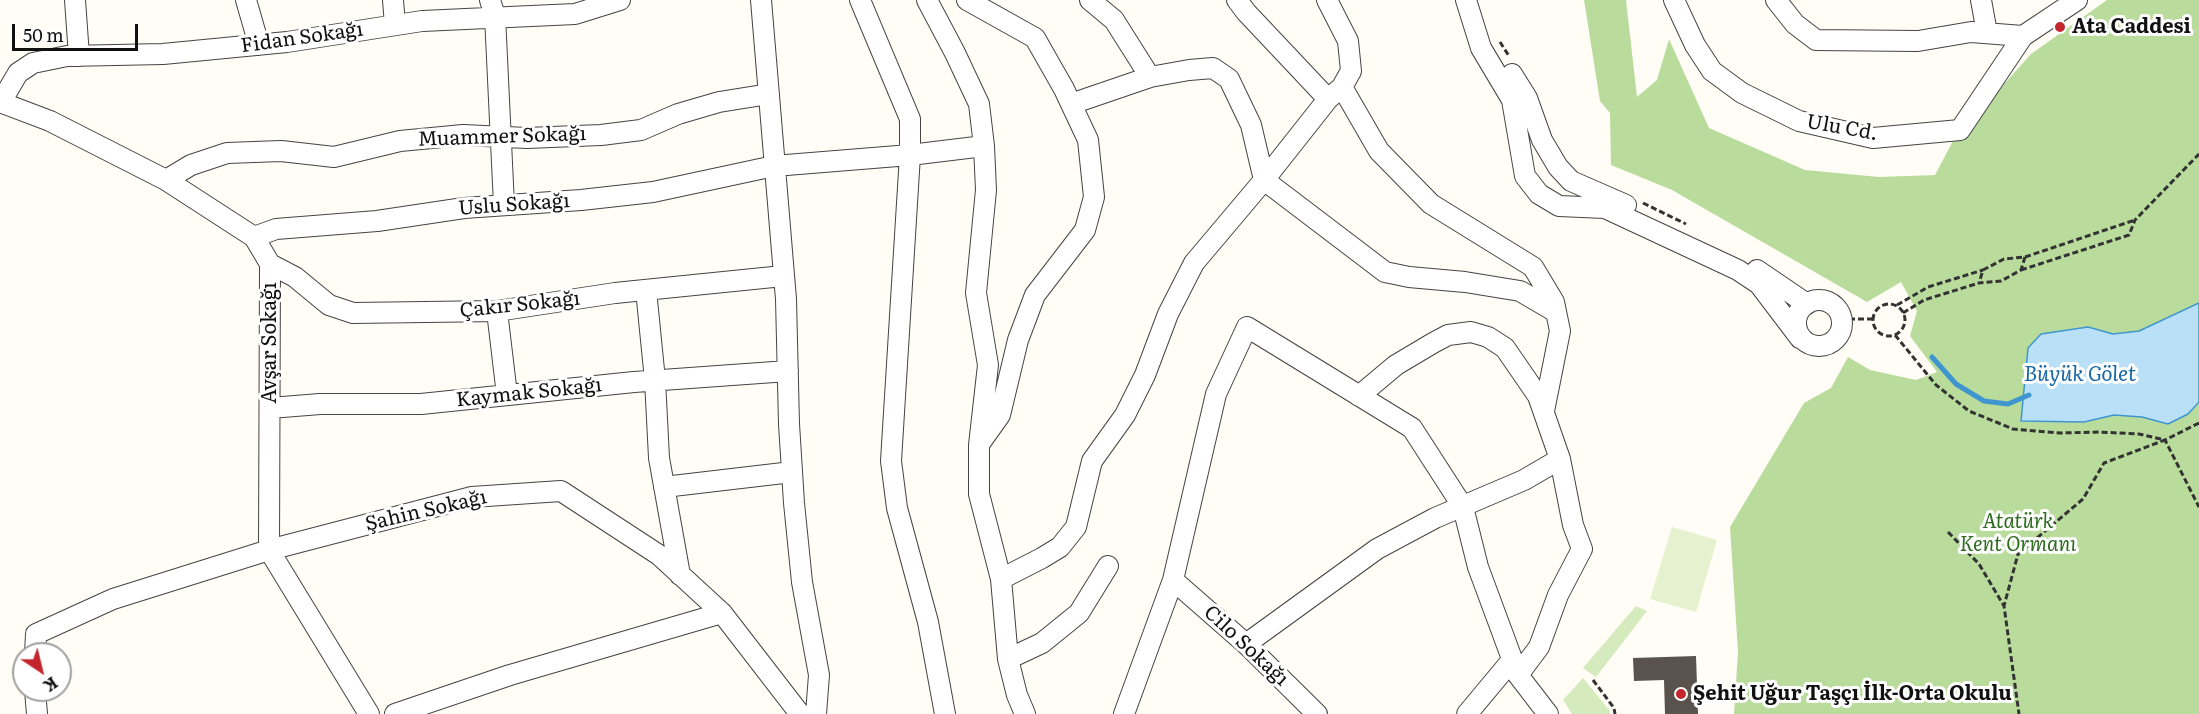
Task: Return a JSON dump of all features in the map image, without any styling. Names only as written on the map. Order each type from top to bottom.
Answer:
[{"type":"street","points":[[75,0],[79,56]]},
{"type":"street","points":[[246,0],[259,45]]},
{"type":"street","points":[[393,0],[395,25]]},
{"type":"street","name":"Fidan Sokağı","points":[[0,102],[18,73],[33,63],[67,56],[163,54],[259,45],[493,8],[575,14],[620,0]]},
{"type":"street","points":[[761,0],[783,276],[792,472],[802,582],[819,675],[816,714]]},
{"type":"street","points":[[860,0],[910,119],[910,155],[891,461],[897,508],[928,622],[945,714]]},
{"type":"street","points":[[927,0],[979,104],[986,190],[975,293],[988,365],[979,445],[979,494],[1001,579],[1008,659],[1017,695],[1025,714]]},
{"type":"street","points":[[967,0],[1035,38],[1088,140],[1094,197],[1085,230],[1035,295],[1018,340],[1000,415],[979,445]]},
{"type":"street","points":[[1090,0],[1114,20],[1150,77]]},
{"type":"street","points":[[1237,0],[1246,12],[1335,93],[1379,151],[1431,204],[1533,267],[1554,302],[1560,331],[1544,411]]},
{"type":"street","points":[[1001,579],[1060,547],[1076,528],[1092,461],[1125,415],[1145,375],[1168,314],[1194,263],[1335,93],[1351,70],[1348,41],[1327,0]]},
{"type":"street","points":[[1466,0],[1482,48],[1512,100],[1525,176],[1539,194],[1559,206],[1605,208],[1738,270],[1759,284],[1800,338],[1806,343],[1822,346],[1836,339],[1842,325],[1841,318],[1833,306],[1820,301],[1807,304],[1797,315],[1796,323],[1800,338]]},
{"type":"street","points":[[1479,0],[1491,40],[1527,98],[1542,140],[1558,167],[1571,180],[1738,256],[1807,304]]},
{"type":"street","name":"Ulu Cd.","points":[[1674,0],[1695,45],[1712,71],[1742,93],[1799,121],[1873,138],[1960,130],[2023,36],[2077,0]]},
{"type":"street","points":[[1776,0],[1795,24],[1816,40],[1918,41],[1971,32],[2023,36]]},
{"type":"street","points":[[1981,0],[1987,33]]},
{"type":"street","points":[[493,8],[504,205]]},
{"type":"street","points":[[1071,104],[1150,77],[1213,68],[1229,79],[1251,125],[1264,180],[1385,272],[1520,291],[1556,312]]},
{"type":"street","name":"Muammer Sokağı","points":[[166,180],[191,165],[227,153],[281,152],[334,157],[400,141],[463,135],[527,138],[601,135],[641,130],[678,114],[719,102],[769,94]]},
{"type":"street","name":"Avşar Sokağı","points":[[0,102],[50,121],[166,180],[254,237],[270,264],[269,550]]},
{"type":"street","name":"Uslu Sokağı","points":[[254,237],[276,229],[377,221],[464,208],[653,192],[774,166],[910,155],[984,146]]},
{"type":"street","name":"Çakır Sokağı","points":[[270,264],[295,277],[329,305],[353,313],[497,311],[615,293],[783,276]]},
{"type":"street","points":[[646,290],[655,380],[659,458],[680,575]]},
{"type":"street","points":[[497,311],[507,395]]},
{"type":"street","points":[[1125,714],[1173,580],[1216,394],[1246,327],[1412,428],[1463,507],[1478,567],[1515,667],[1548,714]]},
{"type":"street","points":[[1359,396],[1396,365],[1432,343],[1448,335],[1471,332],[1488,337],[1505,348],[1538,396],[1544,411],[1560,459],[1573,525],[1582,549],[1558,595],[1539,647],[1467,714]]},
{"type":"street","name":"Kaymak Sokağı","points":[[270,408],[320,404],[421,404],[655,380],[788,371]]},
{"type":"street","points":[[1246,644],[1377,549],[1409,531],[1524,480],[1560,459]]},
{"type":"street","points":[[664,487],[792,472]]},
{"type":"street","name":"Şahin Sokağı","points":[[36,642],[36,634],[113,599],[269,550],[472,496],[561,491],[659,555],[722,613],[800,714]]},
{"type":"street","points":[[269,550],[369,714]]},
{"type":"street","points":[[1008,659],[1042,643],[1079,613],[1108,566]]},
{"type":"street","name":"Cilo Sokağı","points":[[1173,580],[1246,644],[1317,714]]},
{"type":"street","points":[[395,714],[510,675],[722,613]]},
{"type":"path","points":[[1903,313],[1924,300],[1979,284],[2001,281],[2021,270],[2129,235],[2135,220],[2199,153]]},
{"type":"path","points":[[1896,305],[1903,313],[1905,323],[1899,332],[1884,335],[1876,329],[1873,319],[1881,306],[1896,305],[1928,287],[1983,270],[2004,259],[2025,257],[2135,220]]},
{"type":"path","points":[[2021,270],[2025,257]]},
{"type":"path","points":[[1979,284],[1983,270]]},
{"type":"path","points":[[1849,319],[1873,319]]},
{"type":"path","points":[[1895,334],[1936,385],[1969,411],[2013,429],[2060,433],[2139,434],[2165,440]]},
{"type":"path","points":[[2004,606],[2018,554],[2084,499],[2104,463],[2165,440],[2199,423]]},
{"type":"path","points":[[2165,440],[2199,507]]},
{"type":"path","points":[[1948,532],[1979,564],[2004,606],[2019,714]]},
{"type":"path","points":[[1593,680],[1614,708],[1615,714]]},
{"type":"green space","name":"Atatürk Kent Ormanı","points":[[1584,0],[1626,0],[1637,97],[1657,80],[1669,39],[1709,128],[1805,170],[1879,177],[1935,175],[1953,141],[2031,54],[2107,0],[2199,0],[2199,714],[1734,714],[1738,652],[1730,527],[1804,403],[1831,388],[1848,357],[1870,370],[1916,380],[1937,372],[1910,336],[1917,311],[1901,282],[1867,302],[1672,190],[1611,165],[1610,113],[1600,101]]},
{"type":"green space","points":[[1672,527],[1717,540],[1696,612],[1650,599]]},
{"type":"green space","points":[[1636,606],[1647,611],[1596,677],[1583,668]]},
{"type":"green space","points":[[1583,678],[1610,711],[1610,714],[1572,714],[1563,700]]},
{"type":"water","name":"Büyük Gölet","points":[[2199,303],[2199,402],[2188,414],[2168,424],[2142,417],[2114,415],[2084,422],[2021,421],[2028,348],[2041,334],[2088,327],[2113,334],[2139,331]]},
{"type":"building","name":"Şehit Uğur Taşçı İlk-Orta Okulu","points":[[1696,656],[1698,714],[1665,714],[1664,680],[1634,681],[1633,658]]},
{"type":"waterway","points":[[1932,357],[1956,384],[1984,401],[2008,404],[2029,395]]},
{"type":"place","name":"Ata Caddesi","points":[[2060,27]]},
{"type":"place","name":"Şehit Uğur Taşçı İlk-Orta Okulu","points":[[1681,694]]}]
